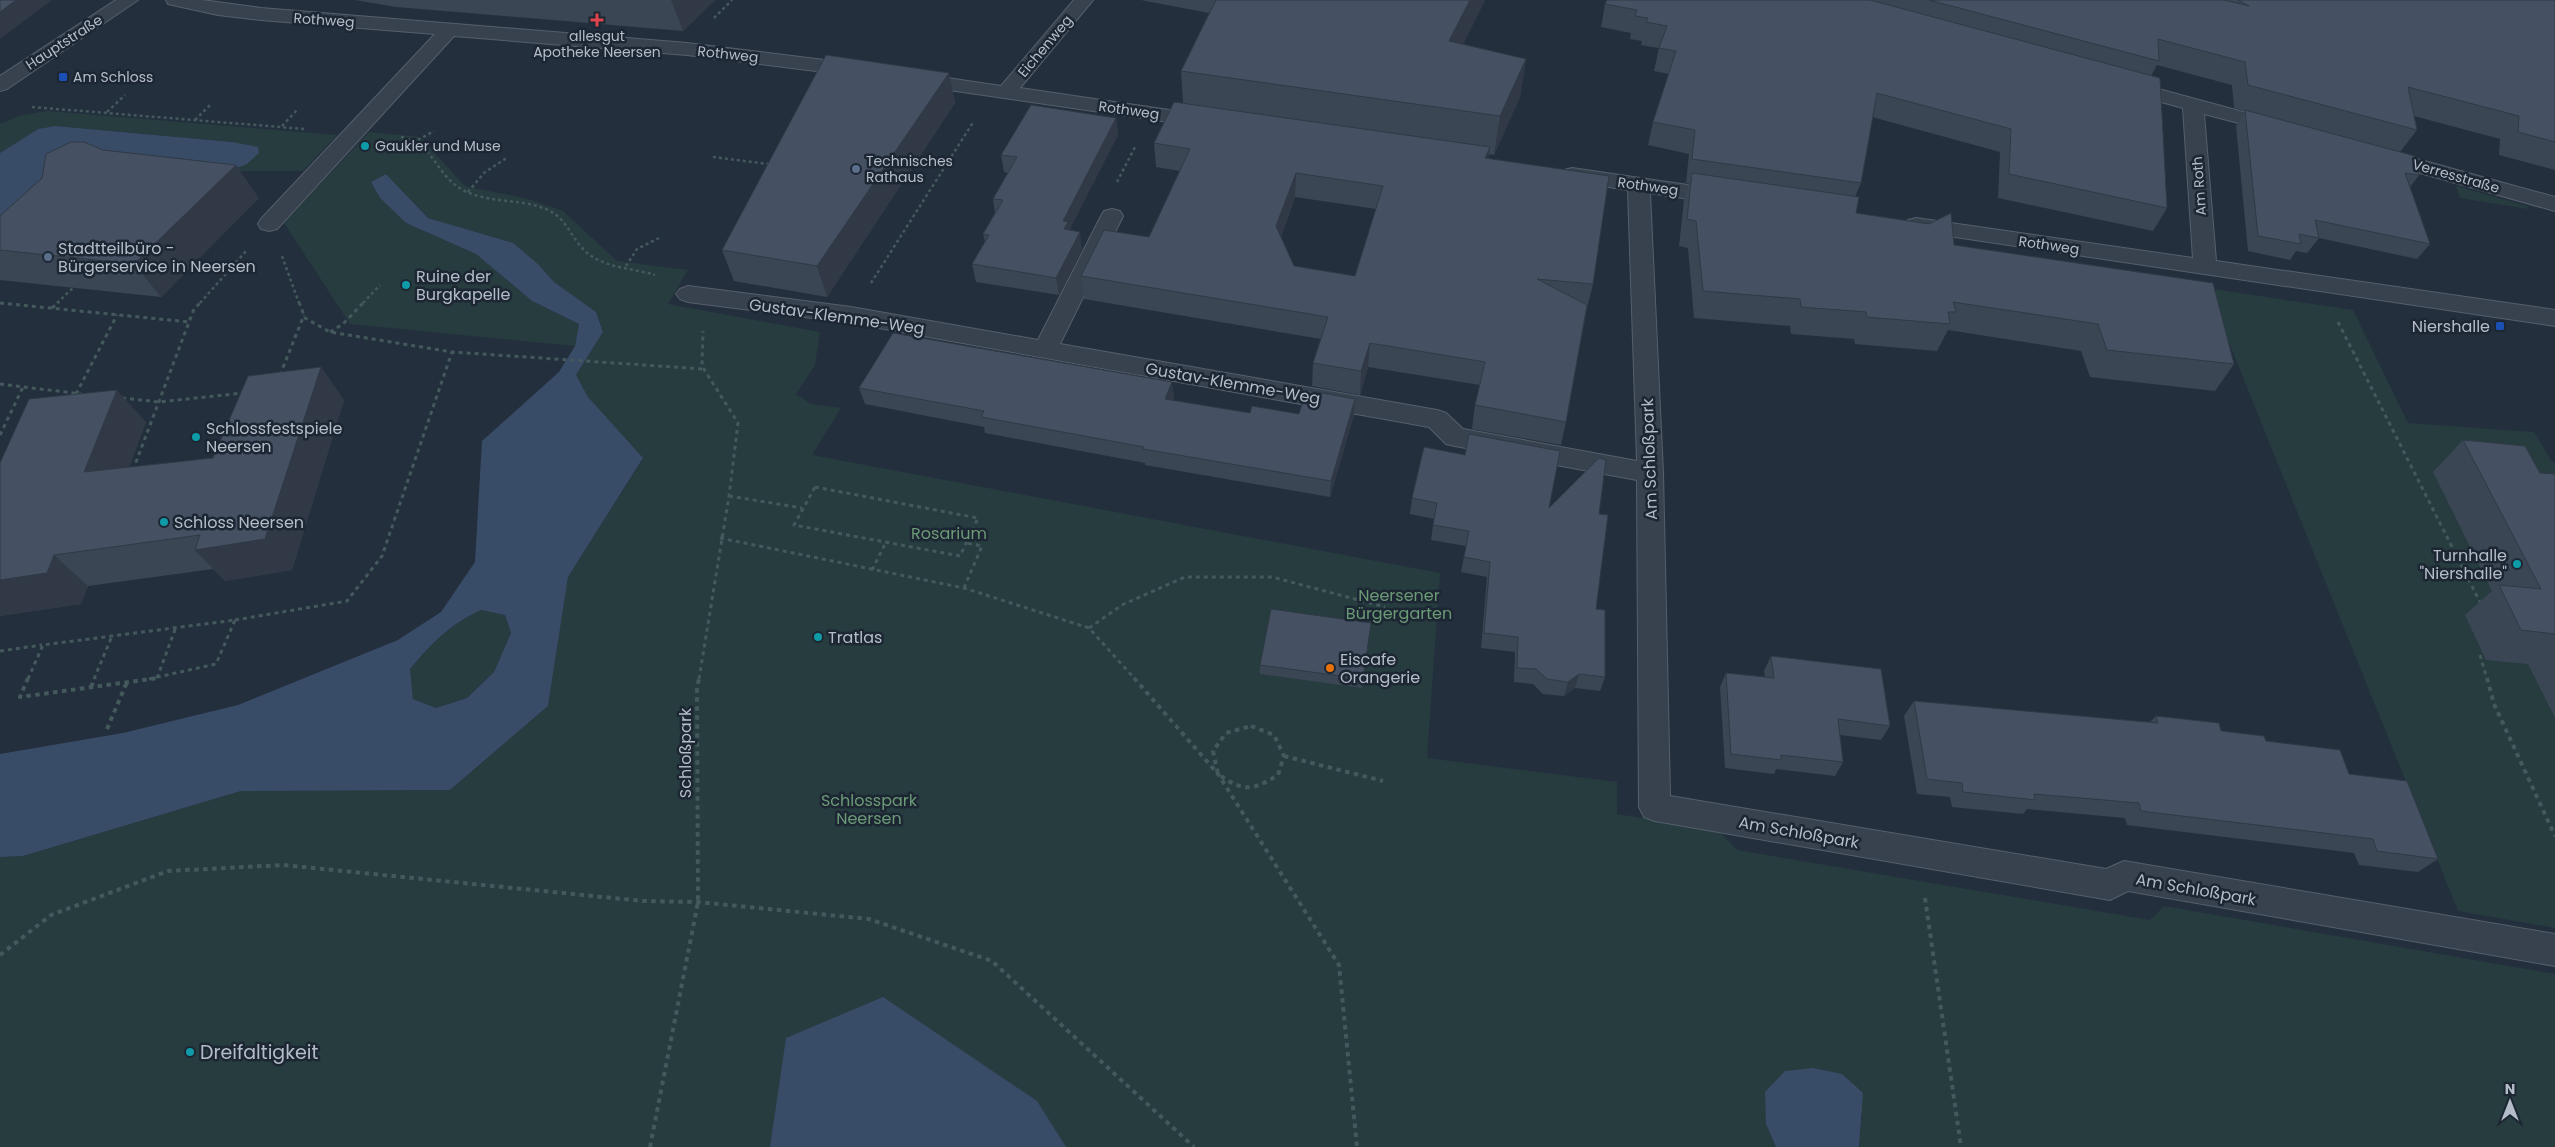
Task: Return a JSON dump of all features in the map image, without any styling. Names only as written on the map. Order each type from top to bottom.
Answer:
[{"type":"street","name":"Hauptstraße","points":[[0,84],[129,0]]},
{"type":"street","name":"Rothweg","points":[[175,0],[260,14],[696,50],[889,75],[1219,123]]},
{"type":"street","name":"Eichenweg","points":[[1000,92],[1084,0]]},
{"type":"street","points":[[270,224],[450,29]]},
{"type":"street","points":[[2107,81],[2296,132]]},
{"type":"street","name":"Am Roth","points":[[2194,104],[2205,267]]},
{"type":"street","name":"Verresstraße","points":[[2361,150],[2555,204]]},
{"type":"street","name":"Rothweg","points":[[1550,172],[1746,201]]},
{"type":"street","name":"Am Schloßpark","points":[[1639,185],[1650,473],[1655,808],[2110,884],[2124,876],[2555,950]]},
{"type":"street","points":[[1045,350],[1112,216]]},
{"type":"street","name":"Rothweg","points":[[1893,222],[2555,318]]},
{"type":"street","name":"Gustav-Klemme-Weg","points":[[688,294],[851,315],[1436,419],[1455,437],[1650,473]]},
{"type":"path","points":[[851,315],[1000,92]]},
{"type":"path","points":[[106,113],[125,95]]},
{"type":"path","points":[[195,120],[211,104]]},
{"type":"path","points":[[29,106],[418,140],[425,145],[451,181],[468,192],[536,206],[554,212],[563,219],[590,255],[605,262],[626,266],[656,276],[688,294],[705,338],[702,369],[452,352],[330,332],[305,318],[270,224],[194,309],[133,472]]},
{"type":"path","points":[[281,127],[297,110]]},
{"type":"path","points":[[1112,216],[1104,208],[1151,113]]},
{"type":"path","points":[[418,140],[434,131]]},
{"type":"path","points":[[468,192],[484,173],[508,157]]},
{"type":"path","points":[[713,157],[768,164]]},
{"type":"path","points":[[626,266],[637,249],[658,238]]},
{"type":"path","points":[[52,308],[78,283]]},
{"type":"path","points":[[2319,284],[2482,605]]},
{"type":"path","points":[[330,332],[342,324],[380,285]]},
{"type":"path","points":[[0,303],[189,322]]},
{"type":"path","points":[[76,394],[117,315]]},
{"type":"path","points":[[278,382],[304,315]]},
{"type":"path","points":[[0,651],[235,620],[347,601],[382,556],[452,352]]},
{"type":"path","name":"Schloßpark","points":[[650,1147],[698,902],[697,689],[720,538],[729,496],[738,423],[702,369]]},
{"type":"path","points":[[0,384],[86,395]]},
{"type":"path","points":[[0,435],[23,387]]},
{"type":"path","points":[[113,397],[158,402],[246,393]]},
{"type":"path","points":[[815,487],[978,518],[960,556],[794,524],[802,508],[815,487]]},
{"type":"path","points":[[729,496],[802,508]]},
{"type":"path","points":[[720,538],[964,588],[1089,628],[1187,736],[1218,774],[1339,965],[1357,1147]]},
{"type":"path","points":[[872,570],[886,542]]},
{"type":"path","points":[[964,588],[982,546],[966,543]]},
{"type":"path","points":[[1089,628],[1122,605],[1185,577],[1272,577],[1385,607]]},
{"type":"path","points":[[43,645],[20,697],[156,678],[216,664],[235,620]]},
{"type":"path","points":[[156,678],[176,628]]},
{"type":"path","points":[[91,687],[112,636]]},
{"type":"path","points":[[2480,655],[2494,704],[2555,836]]},
{"type":"path","points":[[107,728],[127,682]]},
{"type":"path","points":[[1251,726],[1274,735],[1284,756],[1278,775],[1259,787],[1236,786],[1218,774],[1213,751],[1226,733],[1251,726]]},
{"type":"path","points":[[1284,756],[1383,781]]},
{"type":"path","points":[[1919,853],[1961,1147]]},
{"type":"path","points":[[0,955],[51,915],[168,872],[283,865],[643,901],[698,902],[869,919],[992,961],[1194,1147]]},
{"type":"green space","points":[[47,111],[337,135],[303,171],[229,171],[232,142],[55,126],[38,129],[0,153],[0,124],[18,116]]},
{"type":"green space","name":"Schlosspark Neersen","points":[[369,132],[420,137],[465,186],[528,199],[563,211],[617,261],[688,270],[668,304],[820,332],[815,365],[796,394],[811,404],[841,408],[812,455],[1440,573],[1427,758],[1617,782],[1617,814],[1718,830],[1737,850],[2150,920],[2164,906],[2555,974],[2555,1147],[1859,1147],[1862,1113],[1766,1124],[1776,1147],[0,1147],[0,857],[23,856],[241,791],[450,790],[548,706],[568,577],[643,459],[588,397],[576,375],[603,332],[596,312],[554,282],[538,264],[513,243],[428,218],[386,174],[371,182],[380,198],[406,223],[476,254],[532,301],[579,324],[575,346],[350,324],[284,223]]},
{"type":"green space","points":[[2456,186],[2527,206],[2528,209],[2460,198]]},
{"type":"green space","points":[[2207,288],[2353,310],[2408,423],[2534,432],[2552,462],[2555,462],[2555,928],[2458,911]]},
{"type":"green space","points":[[481,610],[505,615],[511,633],[494,672],[467,698],[436,708],[413,699],[410,669],[442,635],[460,621]]},
{"type":"water","points":[[55,126],[232,142],[258,147],[259,153],[247,164],[229,171],[0,244],[0,153],[38,129]]},
{"type":"water","points":[[386,174],[428,218],[513,243],[538,264],[554,282],[596,312],[603,332],[576,375],[588,397],[643,458],[568,577],[548,706],[450,790],[241,791],[23,856],[0,857],[0,754],[123,733],[238,705],[398,640],[441,612],[475,562],[482,441],[559,372],[575,346],[579,324],[532,301],[476,254],[406,223],[380,198],[371,182]],"holes":[[[481,610],[505,615],[511,633],[494,672],[467,698],[436,708],[413,699],[410,669],[442,635],[460,621]]]},
{"type":"water","points":[[883,997],[1037,1101],[1066,1147],[770,1147],[786,1038]]},
{"type":"water","points":[[1813,1068],[1842,1074],[1863,1093],[1859,1147],[1776,1147],[1766,1124],[1765,1092],[1785,1071]]},
{"type":"building","points":[[0,0],[16,0],[0,12]]},
{"type":"building","points":[[1216,0],[1470,0],[1449,41],[1526,59],[1500,116],[1181,71]]},
{"type":"building","points":[[1607,0],[1870,0],[2160,78],[2167,208],[2009,174],[2011,129],[1877,93],[1861,183],[1692,159],[1695,130],[1653,122],[1676,51],[1659,48],[1667,26],[1646,22],[1648,18],[1635,16],[1637,10],[1605,4]]},
{"type":"building","points":[[1929,0],[2224,0],[2249,6],[2238,0],[2555,0],[2555,142],[2518,132],[2519,116],[2408,87],[2417,130],[2248,85],[2245,62],[2158,39],[2159,61]]},
{"type":"building","points":[[826,55],[949,73],[817,266],[722,250]]},
{"type":"building","points":[[1174,102],[1490,147],[1485,158],[1609,176],[1593,284],[1537,279],[1587,305],[1566,422],[1475,405],[1485,362],[1370,343],[1361,371],[1313,363],[1328,317],[1081,276],[1104,230],[1149,237],[1190,149],[1154,143]],"holes":[[[1296,173],[1383,186],[1355,276],[1294,266],[1276,226]]]},
{"type":"building","points":[[1031,105],[1116,118],[1063,221],[1068,222],[1064,229],[1080,232],[1056,278],[972,264],[989,235],[983,234],[1003,200],[993,199],[1017,157],[1001,155]]},
{"type":"building","points":[[2245,110],[2415,156],[2419,175],[2405,173],[2430,244],[2315,220],[2319,238],[2299,234],[2301,244],[2258,236]]},
{"type":"building","points":[[71,142],[84,142],[103,150],[236,165],[134,264],[0,250],[0,216],[42,178],[46,154]]},
{"type":"building","points":[[1692,173],[1859,197],[1856,213],[1929,224],[1951,213],[1954,245],[2213,283],[2234,364],[2107,350],[2098,324],[1953,302],[1956,312],[1948,312],[1950,324],[1867,317],[1866,312],[1801,307],[1800,299],[1703,291],[1696,221],[1687,219]]},
{"type":"building","points":[[893,333],[1172,382],[1165,399],[1250,413],[1252,406],[1299,414],[1306,390],[1355,399],[1331,481],[1143,449],[1144,447],[981,417],[984,411],[859,388]]},
{"type":"building","points":[[321,367],[265,539],[195,550],[200,535],[54,555],[47,573],[0,580],[0,463],[29,399],[117,390],[84,472],[213,458],[248,376]]},
{"type":"building","points":[[1469,434],[1560,451],[1549,508],[1599,458],[1606,460],[1599,514],[1608,515],[1596,609],[1605,610],[1605,677],[1579,674],[1568,682],[1547,679],[1536,669],[1517,668],[1518,637],[1484,633],[1490,562],[1464,557],[1469,531],[1433,525],[1437,503],[1412,498],[1424,447],[1465,455]]},
{"type":"building","points":[[2463,440],[2525,446],[2540,473],[2555,474],[2555,634],[2521,630],[2499,585],[2541,589]]},
{"type":"building","points":[[1271,609],[1371,623],[1363,679],[1260,665]]},
{"type":"building","points":[[1771,656],[1881,669],[1890,726],[1838,719],[1843,762],[1781,755],[1781,760],[1731,754],[1726,673],[1774,678]]},
{"type":"building","points":[[1914,701],[2158,723],[2156,716],[2219,723],[2221,731],[2264,736],[2266,741],[2340,750],[2349,774],[2407,781],[2438,859],[2377,851],[2373,839],[2141,811],[2139,803],[2034,794],[2035,800],[1963,792],[1962,783],[1927,779]]},
{"type":"place","name":"allesgut Apotheke Neersen","points":[[597,20]]},
{"type":"place","name":"Am Schloss","points":[[63,77]]},
{"type":"place","name":"Gaukler und Muse","points":[[365,146]]},
{"type":"place","name":"Technisches Rathaus","points":[[856,169]]},
{"type":"place","name":"Stadtteilbüro - Bürgerservice in Neersen","points":[[48,257]]},
{"type":"place","name":"Ruine der Burgkapelle","points":[[406,285]]},
{"type":"place","name":"Niershalle","points":[[2500,326]]},
{"type":"place","name":"Schlossfestspiele Neersen","points":[[196,437]]},
{"type":"place","name":"Schloss Neersen","points":[[164,522]]},
{"type":"place","name":"Turnhalle \"Niershalle\"","points":[[2517,564]]},
{"type":"place","name":"Tratlas","points":[[818,637]]},
{"type":"place","name":"Eiscafe Orangerie","points":[[1330,668]]},
{"type":"place","name":"Dreifaltigkeit","points":[[190,1052]]},
{"type":"park label","name":"Rosarium","points":[[949,533]]},
{"type":"park label","name":"Neersener Bürgergarten","points":[[1399,604]]}]
